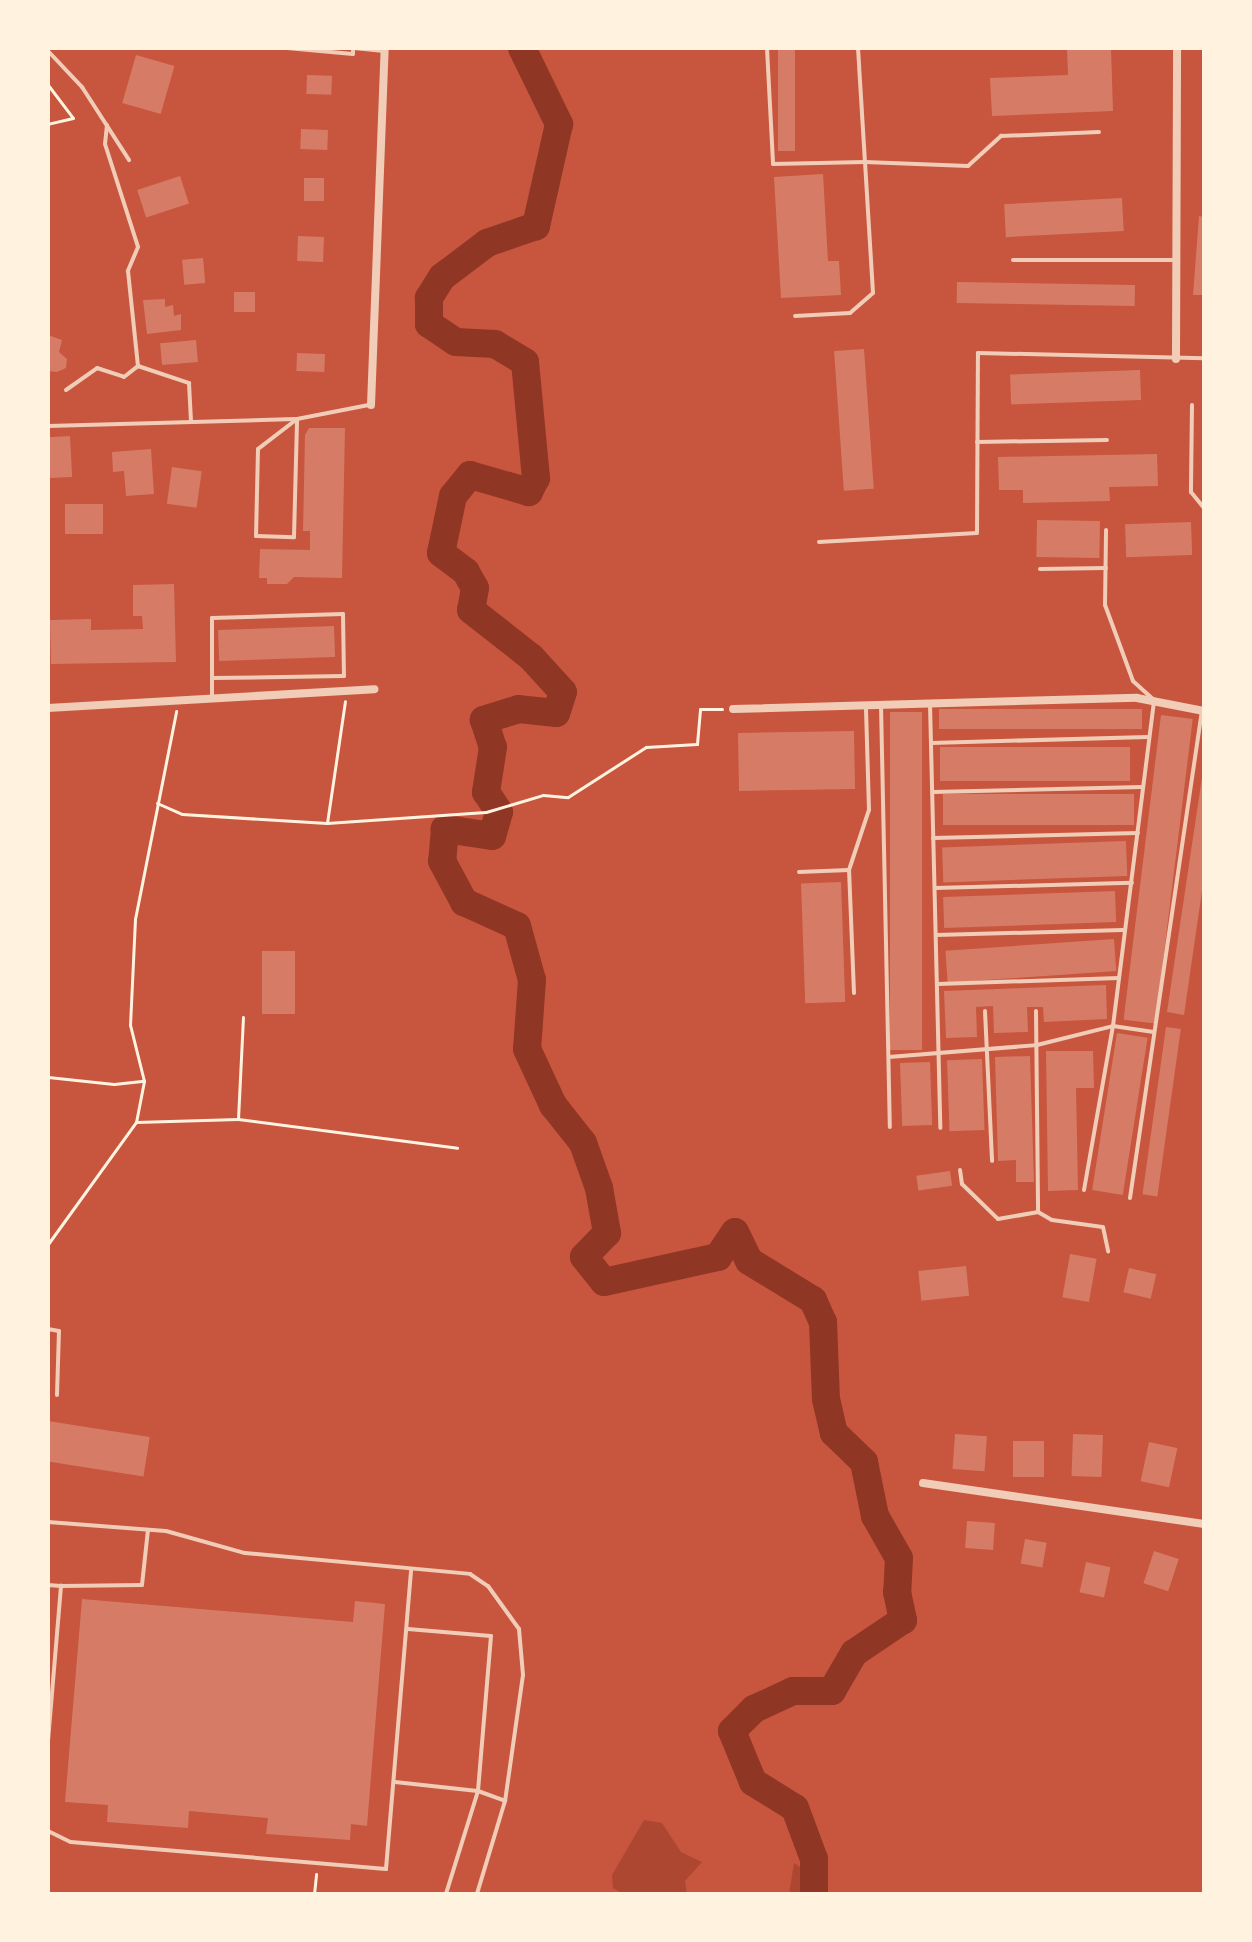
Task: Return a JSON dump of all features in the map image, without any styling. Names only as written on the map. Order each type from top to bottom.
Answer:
[{"type":"street","points":[[1176,359],[1177,48]]},
{"type":"street","points":[[371,405],[385,49]]},
{"type":"street","points":[[48,708],[374,689]]},
{"type":"street","points":[[733,709],[1154,700],[1203,710]]},
{"type":"street","points":[[923,1483],[1204,1524]]},
{"type":"lane","points":[[287,48],[353,54],[354,48],[385,49]]},
{"type":"lane","points":[[767,48],[773,164],[865,162],[968,166],[1001,136],[1099,132]]},
{"type":"lane","points":[[795,316],[850,313],[873,293],[858,48]]},
{"type":"lane","points":[[48,51],[82,87],[129,160]]},
{"type":"lane","points":[[107,125],[105,144],[138,247],[128,271],[138,366]]},
{"type":"lane","points":[[1013,260],[1176,260]]},
{"type":"lane","points":[[819,542],[977,533],[978,353],[1204,358]]},
{"type":"lane","points":[[66,390],[97,368],[124,377],[138,366]]},
{"type":"lane","points":[[138,366],[189,383],[191,422]]},
{"type":"lane","points":[[48,426],[297,419],[371,405]]},
{"type":"lane","points":[[1192,405],[1191,492],[1204,508]]},
{"type":"lane","points":[[297,419],[294,537],[256,536],[258,449],[297,419]]},
{"type":"lane","points":[[977,442],[1107,440]]},
{"type":"lane","points":[[1084,1190],[1113,1026],[1154,700],[1133,681],[1105,605],[1106,530]]},
{"type":"lane","points":[[1040,569],[1106,568]]},
{"type":"lane","points":[[212,699],[212,618],[343,614],[346,690]]},
{"type":"lane","points":[[212,678],[344,676]]},
{"type":"lane","points":[[930,704],[940,1128]]},
{"type":"lane","points":[[881,705],[890,1127]]},
{"type":"lane","points":[[854,993],[849,870],[869,810],[866,706]]},
{"type":"lane","points":[[1130,1198],[1203,710]]},
{"type":"lane","points":[[931,743],[1148,737]]},
{"type":"lane","points":[[932,792],[1142,787]]},
{"type":"lane","points":[[933,838],[1138,833]]},
{"type":"lane","points":[[799,872],[849,870]]},
{"type":"lane","points":[[935,888],[1132,883]]},
{"type":"lane","points":[[936,935],[1123,930]]},
{"type":"lane","points":[[937,984],[1119,978]]},
{"type":"lane","points":[[985,1011],[992,1161]]},
{"type":"lane","points":[[1036,1011],[1038,1212]]},
{"type":"lane","points":[[889,1057],[1037,1045],[1113,1026],[1154,1032]]},
{"type":"lane","points":[[960,1170],[962,1184],[998,1219],[1038,1212],[1052,1220],[1103,1227],[1108,1251]]},
{"type":"lane","points":[[48,1329],[59,1331],[57,1395]]},
{"type":"lane","points":[[48,1522],[149,1529],[245,1553],[411,1569],[479,1579],[519,1629],[523,1675],[505,1801],[477,1894]]},
{"type":"lane","points":[[48,1585],[142,1585],[149,1529]]},
{"type":"lane","points":[[48,1831],[71,1842],[386,1869],[411,1569]]},
{"type":"lane","points":[[48,1741],[61,1586]]},
{"type":"lane","points":[[408,1629],[491,1636],[478,1791],[446,1894]]},
{"type":"lane","points":[[395,1782],[478,1791],[505,1801]]},
{"type":"path","points":[[48,85],[73,118],[48,124]]},
{"type":"path","points":[[327,823],[346,690]]},
{"type":"path","points":[[48,1244],[136,1122],[144,1081],[130,1025],[135,919],[178,701]]},
{"type":"path","points":[[157,803],[182,814],[327,823],[486,812],[543,795],[568,797],[646,747],[697,744],[700,709],[733,709]]},
{"type":"path","points":[[238,1119],[243,1017]]},
{"type":"path","points":[[48,1077],[144,1081]]},
{"type":"path","points":[[136,1122],[238,1119],[457,1148]]},
{"type":"shaded area","points":[[644,1820],[662,1823],[681,1852],[702,1862],[685,1881],[687,1894],[623,1894],[613,1888],[612,1875]]},
{"type":"shaded area","points":[[794,1863],[820,1881],[828,1894],[789,1894]]},
{"type":"building","points":[[778,48],[795,48],[795,151],[778,151]]},
{"type":"building","points":[[1067,48],[1111,48],[1113,111],[992,116],[990,78],[1068,75]]},
{"type":"building","points":[[136,55],[174,66],[161,114],[122,103]]},
{"type":"building","points":[[307,75],[332,76],[331,95],[306,94]]},
{"type":"building","points":[[301,129],[328,130],[327,150],[300,149]]},
{"type":"building","points":[[823,174],[828,261],[839,261],[841,295],[781,298],[774,177]]},
{"type":"building","points":[[180,176],[189,204],[146,217],[137,190]]},
{"type":"building","points":[[304,178],[324,178],[324,201],[304,201]]},
{"type":"building","points":[[1122,198],[1124,231],[1006,237],[1004,204]]},
{"type":"building","points":[[1199,216],[1204,217],[1204,295],[1193,295]]},
{"type":"building","points":[[298,236],[324,237],[323,262],[297,261]]},
{"type":"building","points":[[203,258],[205,283],[184,285],[182,260]]},
{"type":"building","points":[[957,282],[1135,285],[1135,306],[957,303]]},
{"type":"building","points":[[234,292],[255,292],[255,312],[234,312]]},
{"type":"building","points":[[165,299],[165,307],[173,305],[174,316],[181,314],[181,330],[147,334],[143,300]]},
{"type":"building","points":[[48,335],[62,340],[59,352],[67,359],[66,368],[57,372],[48,371]]},
{"type":"building","points":[[196,340],[198,362],[162,365],[160,343]]},
{"type":"building","points":[[864,349],[874,489],[844,491],[834,351]]},
{"type":"building","points":[[297,353],[325,354],[324,372],[296,371]]},
{"type":"building","points":[[1140,370],[1141,400],[1011,405],[1010,375]]},
{"type":"building","points":[[309,428],[345,428],[342,578],[294,577],[287,584],[267,584],[267,578],[259,578],[260,549],[310,550],[310,531],[303,531],[305,435]]},
{"type":"building","points":[[70,436],[72,477],[50,478],[48,437]]},
{"type":"building","points":[[151,449],[154,494],[126,496],[124,471],[113,472],[112,452]]},
{"type":"building","points":[[1157,454],[1158,486],[1109,487],[1110,501],[1023,503],[1023,490],[999,490],[998,457]]},
{"type":"building","points":[[172,467],[202,471],[197,508],[167,504]]},
{"type":"building","points":[[65,504],[103,504],[103,534],[65,534]]},
{"type":"building","points":[[1037,520],[1100,521],[1099,558],[1036,557]]},
{"type":"building","points":[[1191,522],[1192,555],[1126,557],[1125,524]]},
{"type":"building","points":[[174,584],[176,662],[51,664],[50,620],[91,619],[91,630],[143,629],[142,616],[133,616],[133,585]]},
{"type":"building","points":[[334,626],[335,657],[219,661],[218,630]]},
{"type":"building","points":[[939,709],[1142,709],[1142,729],[939,729]]},
{"type":"building","points":[[890,712],[922,712],[922,1050],[890,1050]]},
{"type":"building","points":[[1161,715],[1193,719],[1155,1024],[1124,1020]]},
{"type":"building","points":[[854,731],[855,789],[739,791],[738,733]]},
{"type":"building","points":[[940,747],[1130,747],[1130,781],[940,781]]},
{"type":"building","points":[[1204,764],[1204,877],[1184,1015],[1167,1012]]},
{"type":"building","points":[[943,794],[1134,794],[1134,825],[943,825]]},
{"type":"building","points":[[1126,841],[1127,876],[943,882],[942,847]]},
{"type":"building","points":[[841,882],[845,1002],[805,1003],[801,883]]},
{"type":"building","points":[[1115,891],[1116,922],[944,928],[943,897]]},
{"type":"building","points":[[1114,939],[1116,971],[948,983],[945,951]]},
{"type":"building","points":[[262,951],[295,951],[295,1014],[262,1014]]},
{"type":"building","points":[[1106,985],[1107,1019],[1044,1022],[1043,1007],[1027,1007],[1028,1032],[994,1033],[993,1006],[976,1007],[977,1037],[946,1038],[944,991]]},
{"type":"building","points":[[1166,1027],[1181,1029],[1157,1196],[1142,1194]]},
{"type":"building","points":[[1117,1033],[1148,1038],[1123,1195],[1092,1190]]},
{"type":"building","points":[[1046,1051],[1093,1051],[1094,1088],[1076,1088],[1078,1190],[1048,1191]]},
{"type":"building","points":[[1030,1056],[1034,1182],[1016,1182],[1016,1160],[998,1161],[995,1057]]},
{"type":"building","points":[[982,1059],[984,1130],[949,1131],[947,1060]]},
{"type":"building","points":[[930,1062],[932,1125],[902,1126],[900,1063]]},
{"type":"building","points":[[950,1171],[952,1186],[918,1191],[916,1176]]},
{"type":"building","points":[[1070,1254],[1097,1259],[1089,1302],[1062,1297]]},
{"type":"building","points":[[966,1266],[969,1296],[921,1301],[918,1271]]},
{"type":"building","points":[[1129,1268],[1156,1274],[1151,1299],[1123,1292]]},
{"type":"building","points":[[48,1421],[150,1437],[143,1477],[48,1461]]},
{"type":"building","points":[[955,1434],[987,1436],[984,1471],[953,1469]]},
{"type":"building","points":[[1073,1434],[1103,1435],[1102,1477],[1072,1476]]},
{"type":"building","points":[[1013,1441],[1044,1441],[1044,1477],[1013,1477]]},
{"type":"building","points":[[1149,1442],[1177,1448],[1169,1487],[1141,1481]]},
{"type":"building","points":[[967,1521],[995,1523],[993,1550],[965,1548]]},
{"type":"building","points":[[1025,1539],[1047,1543],[1042,1567],[1021,1564]]},
{"type":"building","points":[[1154,1551],[1179,1559],[1168,1591],[1143,1583]]},
{"type":"building","points":[[1086,1562],[1110,1567],[1104,1598],[1080,1592]]},
{"type":"building","points":[[82,1599],[353,1622],[355,1601],[385,1604],[367,1826],[351,1824],[350,1840],[266,1834],[268,1818],[189,1811],[188,1828],[107,1822],[108,1805],[65,1802]]},
{"type":"waterway","points":[[522,48],[559,124],[536,226],[487,243],[442,277],[429,298],[429,324],[456,342],[495,344],[525,362],[536,478],[529,492],[470,475],[453,496],[441,553],[466,572],[475,588],[471,610],[531,657],[563,692],[556,713],[519,709],[484,720],[493,747],[486,792],[499,812],[492,836],[445,829],[442,861],[464,902],[517,926],[532,980],[527,1049],[553,1105],[583,1143],[599,1188],[607,1233],[584,1257],[604,1282],[718,1257],[735,1232],[749,1261],[813,1300],[823,1322],[826,1399],[834,1433],[864,1462],[875,1516],[899,1558],[897,1592],[903,1620],[854,1653],[832,1691],[793,1691],[754,1709],[732,1731],[753,1782],[795,1808],[814,1859],[814,1894]]}]
